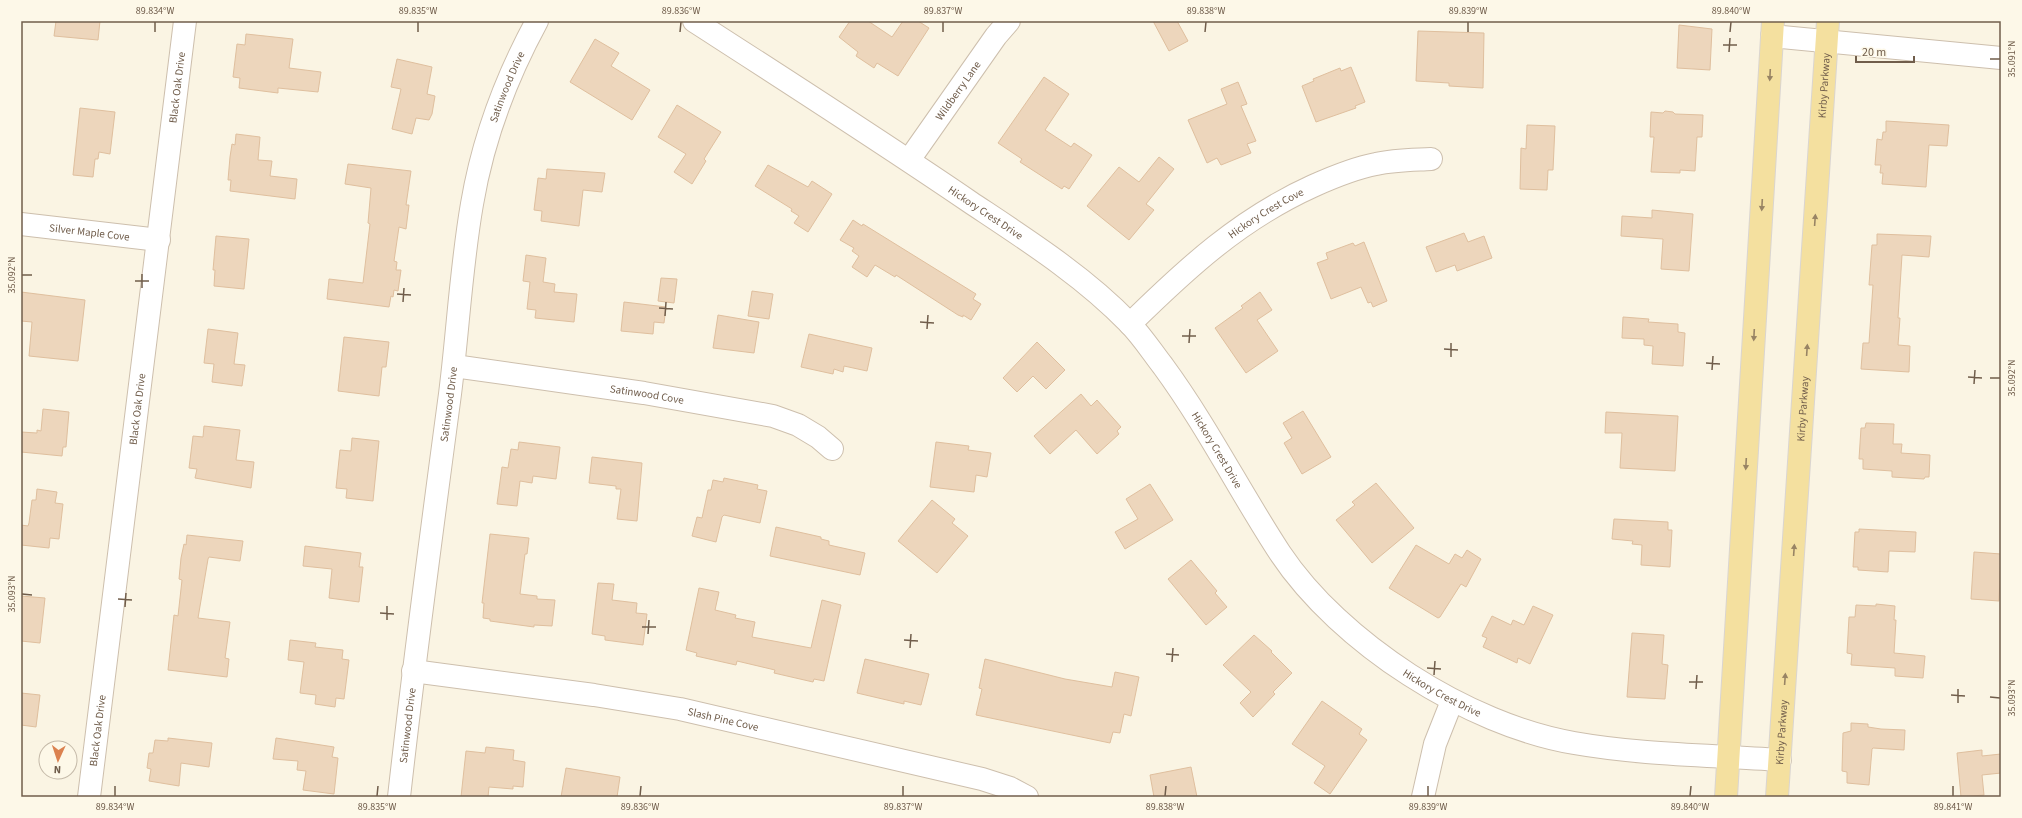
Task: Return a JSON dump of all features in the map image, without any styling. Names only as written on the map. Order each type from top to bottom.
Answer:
[{"type":"main road","points":[[1726,797],[1773,29]]},
{"type":"main road","name":"Kirby Parkway","points":[[1777,797],[1828,31]]},
{"type":"street","name":"Black Oak Drive","points":[[89,797],[185,21]]},
{"type":"street","name":"Satinwood Drive","points":[[399,797],[413,671],[454,366],[468,234],[479,169],[500,100],[512,70],[537,21]]},
{"type":"street","name":"Hickory Crest Drive","points":[[694,21],[909,160],[1026,240],[1079,279],[1130,324],[1177,386],[1270,538],[1306,587],[1356,634],[1416,678],[1452,700],[1537,735],[1572,743],[1610,748],[1780,760]]},
{"type":"street","name":"Wildberry Lane","points":[[909,160],[996,36],[1009,21]]},
{"type":"street","points":[[1773,29],[1828,31],[2001,58]]},
{"type":"street","name":"Hickory Crest Cove","points":[[1130,324],[1198,259],[1259,214],[1293,195],[1328,179],[1360,168],[1397,161],[1431,159]]},
{"type":"street","name":"Silver Maple Cove","points":[[21,224],[159,240]]},
{"type":"street","name":"Satinwood Cove","points":[[454,366],[651,394],[772,416],[798,425],[818,437],[832,449]]},
{"type":"street","name":"Slash Pine Cove","points":[[413,671],[594,694],[680,709],[982,779],[1010,788],[1027,797]]},
{"type":"street","points":[[1423,797],[1435,744],[1452,700]]},
{"type":"building","points":[[56,21],[100,21],[98,40],[54,36]]},
{"type":"building","points":[[850,21],[868,21],[892,37],[903,21],[918,21],[929,28],[898,76],[877,63],[874,68],[856,56],[858,52],[839,37]]},
{"type":"building","points":[[1153,21],[1177,21],[1188,41],[1169,51]]},
{"type":"building","points":[[1679,25],[1712,29],[1710,70],[1677,68]]},
{"type":"building","points":[[1418,31],[1484,33],[1483,88],[1449,86],[1449,83],[1416,81]]},
{"type":"building","points":[[246,34],[293,39],[289,68],[321,72],[318,92],[278,88],[278,93],[239,88],[240,78],[233,77],[237,44],[245,45]]},
{"type":"building","points":[[595,39],[619,53],[611,66],[650,90],[632,120],[570,82]]},
{"type":"building","points":[[397,59],[432,67],[427,94],[435,96],[432,114],[429,120],[416,118],[412,134],[392,129],[401,89],[391,87]]},
{"type":"building","points":[[1351,67],[1365,102],[1355,106],[1356,108],[1316,122],[1302,86],[1314,81],[1313,79],[1340,68],[1341,71]]},
{"type":"building","points":[[1044,77],[1069,94],[1045,130],[1071,147],[1074,143],[1092,155],[1069,189],[1064,186],[1062,189],[1020,162],[1022,159],[998,143]]},
{"type":"building","points":[[1238,82],[1247,104],[1241,106],[1256,141],[1247,144],[1251,153],[1221,165],[1217,158],[1207,163],[1188,120],[1227,104],[1221,89]]},
{"type":"building","points":[[677,105],[721,132],[704,159],[706,161],[692,184],[674,172],[686,154],[658,137]]},
{"type":"building","points":[[80,108],[115,112],[110,154],[99,152],[98,159],[95,159],[93,177],[73,175]]},
{"type":"building","points":[[1665,111],[1673,112],[1675,114],[1703,115],[1702,137],[1697,137],[1695,171],[1680,170],[1680,173],[1651,172],[1654,137],[1650,137],[1651,112],[1663,113]]},
{"type":"building","points":[[1886,121],[1949,125],[1947,146],[1929,145],[1926,187],[1882,184],[1883,173],[1880,173],[1881,165],[1875,165],[1877,139],[1882,140],[1883,132],[1886,132]]},
{"type":"building","points":[[1527,125],[1555,126],[1553,170],[1548,170],[1547,190],[1520,189],[1521,148],[1526,149]]},
{"type":"building","points":[[236,134],[260,137],[258,160],[272,161],[270,176],[297,179],[295,199],[230,191],[231,180],[228,180],[230,157],[232,144],[235,145]]},
{"type":"building","points":[[1159,157],[1174,169],[1146,204],[1154,210],[1129,240],[1087,206],[1119,167],[1139,182]]},
{"type":"building","points":[[348,164],[411,171],[406,205],[409,205],[406,229],[399,227],[394,261],[397,262],[396,270],[401,270],[398,291],[394,290],[389,307],[327,299],[329,279],[363,283],[370,224],[368,223],[371,188],[345,184]]},
{"type":"building","points":[[768,165],[808,187],[812,181],[832,194],[808,232],[794,223],[799,216],[791,211],[792,209],[755,186]]},
{"type":"building","points":[[547,169],[605,173],[602,192],[583,190],[579,226],[541,221],[542,211],[534,210],[538,178],[546,179]]},
{"type":"building","points":[[1652,210],[1693,214],[1689,271],[1661,269],[1663,239],[1621,236],[1622,216],[1652,218]]},
{"type":"building","points":[[853,220],[862,226],[863,224],[976,294],[973,299],[981,304],[971,320],[963,315],[963,317],[958,315],[896,275],[895,277],[875,265],[867,277],[852,267],[859,256],[852,251],[854,248],[840,240]]},
{"type":"building","points":[[1464,233],[1468,242],[1484,236],[1492,258],[1457,271],[1455,265],[1436,272],[1426,247]]},
{"type":"building","points":[[1877,234],[1931,236],[1929,257],[1902,255],[1898,345],[1910,346],[1909,372],[1861,369],[1863,343],[1869,343],[1873,285],[1869,285],[1872,245],[1877,245]]},
{"type":"building","points":[[216,236],[249,239],[244,289],[214,286],[215,270],[213,270]]},
{"type":"building","points":[[1364,242],[1387,301],[1373,307],[1371,302],[1368,303],[1361,287],[1331,299],[1317,263],[1328,259],[1326,253],[1353,243],[1355,246]]},
{"type":"building","points":[[526,255],[546,258],[543,282],[555,284],[554,292],[577,294],[574,322],[535,318],[536,310],[527,309],[530,282],[523,281]]},
{"type":"building","points":[[661,278],[677,279],[674,303],[658,301]]},
{"type":"building","points":[[752,291],[773,294],[769,319],[748,316]]},
{"type":"building","points":[[21,292],[85,300],[78,361],[29,356],[32,322],[21,321]]},
{"type":"building","points":[[1260,292],[1272,310],[1257,320],[1278,351],[1246,373],[1215,328],[1243,308],[1241,306]]},
{"type":"building","points":[[624,302],[666,307],[664,323],[654,322],[653,334],[621,331]]},
{"type":"building","points":[[718,315],[759,322],[754,353],[713,348]]},
{"type":"building","points":[[1623,317],[1649,319],[1648,322],[1678,324],[1678,332],[1685,333],[1683,366],[1652,364],[1653,346],[1644,345],[1644,339],[1622,338]]},
{"type":"building","points":[[208,329],[238,333],[234,364],[245,365],[242,386],[212,382],[214,364],[204,363]]},
{"type":"building","points":[[809,334],[872,348],[867,371],[844,366],[843,372],[834,369],[833,374],[801,367]]},
{"type":"building","points":[[344,337],[389,342],[386,367],[382,367],[379,396],[338,391]]},
{"type":"building","points":[[1037,342],[1065,370],[1046,389],[1033,376],[1017,392],[1003,378]]},
{"type":"building","points":[[1081,394],[1091,406],[1097,400],[1121,427],[1117,431],[1119,434],[1097,454],[1076,430],[1050,454],[1034,436]]},
{"type":"building","points":[[43,409],[69,412],[66,447],[63,447],[62,456],[21,452],[21,432],[37,433],[37,430],[41,431]]},
{"type":"building","points":[[1303,411],[1331,457],[1302,474],[1284,443],[1292,438],[1283,423]]},
{"type":"building","points":[[1606,412],[1678,416],[1675,471],[1620,468],[1622,433],[1605,433]]},
{"type":"building","points":[[1866,423],[1894,424],[1893,444],[1902,444],[1901,453],[1930,455],[1929,477],[1925,477],[1924,479],[1892,477],[1892,471],[1863,469],[1863,459],[1859,459],[1861,428],[1865,428]]},
{"type":"building","points":[[204,426],[240,430],[236,460],[254,462],[251,488],[195,478],[197,469],[189,468],[193,436],[203,437]]},
{"type":"building","points":[[352,438],[379,441],[373,501],[346,498],[347,489],[336,488],[340,450],[351,451]]},
{"type":"building","points":[[519,442],[560,447],[556,479],[533,476],[532,483],[520,481],[517,506],[497,504],[502,467],[508,468],[511,449],[518,450]]},
{"type":"building","points":[[936,442],[969,446],[968,450],[991,453],[987,477],[976,475],[974,492],[930,487]]},
{"type":"building","points":[[592,457],[642,463],[637,521],[617,519],[621,489],[616,489],[616,486],[589,483]]},
{"type":"building","points":[[724,478],[758,485],[757,489],[767,491],[760,523],[724,515],[722,517],[716,542],[692,536],[697,517],[702,518],[708,490],[711,490],[713,480],[723,482]]},
{"type":"building","points":[[1376,483],[1414,528],[1372,563],[1336,520],[1355,505],[1352,502]]},
{"type":"building","points":[[1150,484],[1173,520],[1125,549],[1115,532],[1138,519],[1126,499]]},
{"type":"building","points":[[37,489],[57,492],[55,503],[63,504],[59,539],[50,538],[49,548],[21,545],[21,525],[28,526],[32,500],[36,500]]},
{"type":"building","points":[[932,500],[955,519],[952,523],[968,536],[937,573],[898,541]]},
{"type":"building","points":[[1614,519],[1668,522],[1668,530],[1672,530],[1670,567],[1641,565],[1642,545],[1632,544],[1633,541],[1612,539]]},
{"type":"building","points":[[776,527],[821,537],[821,539],[829,541],[829,545],[865,553],[860,575],[770,556]]},
{"type":"building","points":[[1859,529],[1916,532],[1915,552],[1889,551],[1888,572],[1858,570],[1858,567],[1853,567],[1855,532],[1859,532]]},
{"type":"building","points":[[490,534],[529,538],[527,554],[525,554],[520,594],[537,596],[537,599],[555,600],[552,626],[534,625],[534,627],[490,621],[490,619],[483,618],[484,603],[482,603]]},
{"type":"building","points":[[187,535],[243,541],[240,561],[209,557],[198,618],[230,622],[225,658],[229,659],[227,677],[168,670],[174,615],[178,616],[182,580],[179,579],[181,558],[184,544],[186,545]]},
{"type":"building","points":[[1416,545],[1449,564],[1455,554],[1462,558],[1467,550],[1481,559],[1466,587],[1461,584],[1438,618],[1389,588]]},
{"type":"building","points":[[305,546],[361,553],[359,567],[363,567],[359,602],[329,598],[332,569],[303,566]]},
{"type":"building","points":[[1974,552],[2001,554],[1999,601],[1971,599]]},
{"type":"building","points":[[1191,560],[1217,591],[1215,593],[1227,607],[1206,625],[1168,579]]},
{"type":"building","points":[[598,583],[614,584],[612,600],[637,603],[636,613],[647,614],[643,645],[605,640],[605,636],[592,634]]},
{"type":"building","points":[[699,588],[719,592],[715,610],[736,615],[735,618],[755,622],[752,637],[811,648],[822,600],[841,605],[824,681],[814,679],[813,682],[774,673],[775,670],[737,661],[736,665],[696,656],[697,653],[686,650]]},
{"type":"building","points":[[21,596],[45,598],[40,643],[21,641]]},
{"type":"building","points":[[1876,604],[1895,606],[1894,620],[1896,620],[1894,653],[1925,656],[1923,678],[1895,676],[1895,668],[1851,665],[1852,654],[1847,653],[1849,617],[1855,617],[1856,605],[1876,606]]},
{"type":"building","points":[[1533,606],[1553,615],[1530,664],[1518,658],[1517,663],[1483,647],[1487,638],[1482,636],[1492,616],[1511,625],[1513,620],[1524,625]]},
{"type":"building","points":[[1632,633],[1664,635],[1662,664],[1668,665],[1665,699],[1627,697]]},
{"type":"building","points":[[1254,635],[1272,651],[1271,652],[1292,673],[1273,692],[1275,694],[1253,717],[1240,703],[1251,692],[1223,665]]},
{"type":"building","points":[[290,640],[316,643],[315,647],[343,650],[342,659],[349,660],[344,699],[336,698],[335,707],[315,704],[316,695],[300,693],[304,662],[288,660]]},
{"type":"building","points":[[865,659],[929,674],[921,705],[904,701],[904,704],[857,693]]},
{"type":"building","points":[[985,659],[1065,679],[1112,687],[1115,672],[1139,677],[1131,716],[1124,714],[1120,733],[1113,732],[1110,743],[976,715],[982,689],[979,688]]},
{"type":"building","points":[[21,693],[40,695],[36,727],[21,725]]},
{"type":"building","points":[[1322,701],[1362,729],[1359,734],[1367,740],[1330,794],[1314,783],[1325,766],[1292,744]]},
{"type":"building","points":[[1851,723],[1868,724],[1868,727],[1881,729],[1905,730],[1904,750],[1872,749],[1869,785],[1847,783],[1847,772],[1842,771],[1843,733],[1851,731]]},
{"type":"building","points":[[168,738],[212,743],[209,767],[181,763],[179,786],[149,781],[151,769],[147,768],[149,753],[153,753],[155,740],[168,741]]},
{"type":"building","points":[[276,738],[334,747],[332,757],[338,758],[334,794],[303,790],[306,771],[297,770],[298,761],[273,759]]},
{"type":"building","points":[[486,747],[514,750],[513,760],[525,762],[523,787],[513,786],[513,789],[489,787],[488,797],[461,797],[466,751],[485,753]]},
{"type":"building","points":[[1982,750],[1982,756],[2001,754],[2001,773],[1982,775],[1984,795],[1961,797],[1957,753]]},
{"type":"building","points":[[1191,767],[1197,797],[1154,797],[1150,775]]},
{"type":"building","points":[[566,768],[620,777],[617,797],[561,797]]}]
